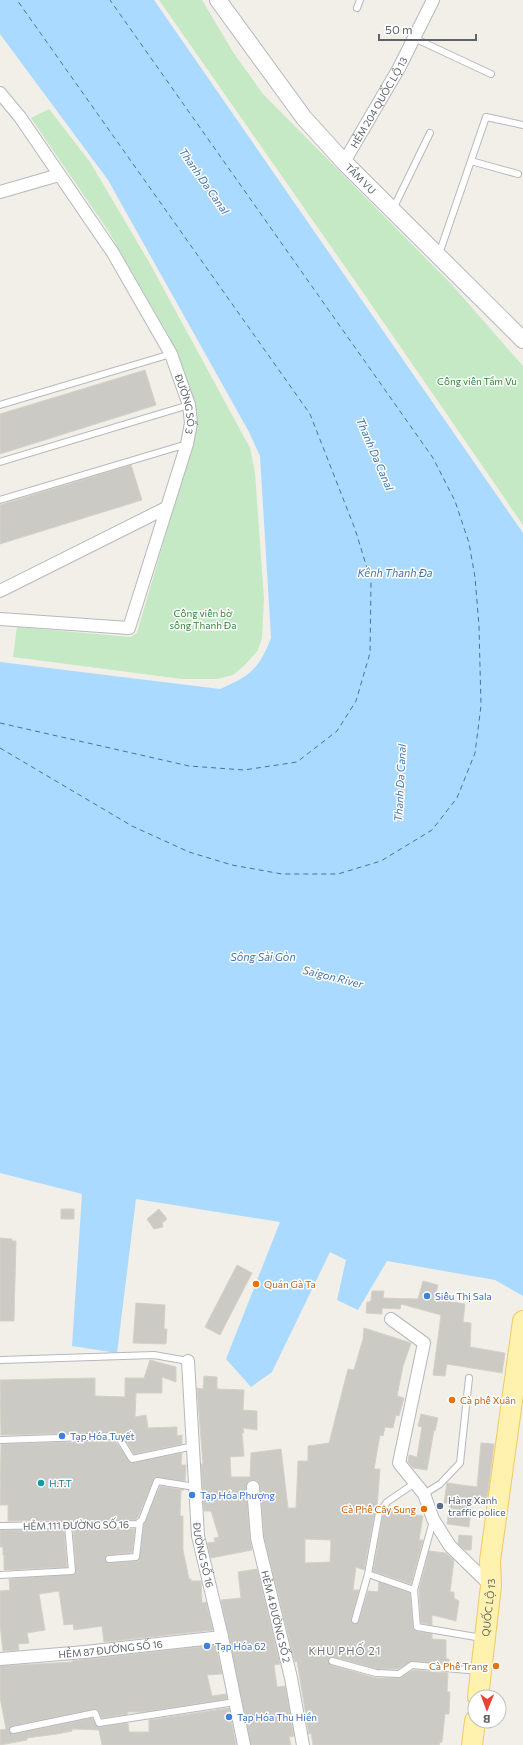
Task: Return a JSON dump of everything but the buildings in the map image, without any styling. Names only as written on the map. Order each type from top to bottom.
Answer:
[{"type":"main road","points":[[501,1519],[523,1321]]},
{"type":"main road","points":[[501,1519],[523,1396]]},
{"type":"main road","name":"QUỐC LỘ 13","points":[[479,1689],[492,1586],[499,1561],[501,1519]]},
{"type":"main road","points":[[472,1745],[474,1729]]},
{"type":"street","name":"TẦM VU","points":[[218,0],[304,118],[344,162],[523,340]]},
{"type":"street","name":"HẺM 204 QUỐC LỘ 13","points":[[344,162],[414,38],[433,0]]},
{"type":"street","name":"ĐƯỜNG SỐ 3","points":[[0,619],[129,628],[187,444],[191,423],[189,405],[171,354],[112,253],[20,117],[2,98]]},
{"type":"street","points":[[0,192],[59,175]]},
{"type":"street","points":[[0,591],[166,508]]},
{"type":"street","points":[[391,1319],[424,1343],[399,1463],[424,1494],[433,1519],[450,1546],[492,1586]]},
{"type":"street","name":"ĐƯỜNG SỐ 16","points":[[188,1361],[198,1536],[222,1637],[244,1745]]},
{"type":"street","name":"HẺM 4 ĐƯỜNG SỐ 2","points":[[253,1487],[257,1538],[291,1678],[303,1745]]},
{"type":"street","name":"HẺM 87 ĐƯỜNG SỐ 16","points":[[0,1659],[85,1652],[222,1637]]},
{"type":"lane","points":[[357,8],[360,0]]},
{"type":"lane","points":[[414,38],[491,74]]},
{"type":"lane","points":[[438,255],[486,117],[523,125]]},
{"type":"lane","points":[[392,210],[430,133]]},
{"type":"lane","points":[[471,161],[518,174]]},
{"type":"lane","points":[[0,405],[171,354]]},
{"type":"lane","points":[[0,462],[189,405]]},
{"type":"lane","points":[[0,500],[187,444]]},
{"type":"lane","points":[[0,1360],[154,1355],[188,1361]]},
{"type":"lane","points":[[424,1494],[440,1484],[460,1463],[469,1378]]},
{"type":"lane","points":[[0,1440],[116,1436],[119,1438],[132,1459],[194,1446]]},
{"type":"lane","name":"HẺM 111 ĐƯỜNG SỐ 16","points":[[0,1526],[134,1524],[140,1522],[157,1481],[196,1487]]},
{"type":"lane","points":[[355,1620],[368,1574],[381,1509],[387,1502],[415,1483]]},
{"type":"lane","points":[[433,1519],[414,1590],[417,1627],[486,1639]]},
{"type":"lane","points":[[109,1559],[136,1557],[140,1522]]},
{"type":"lane","points":[[0,1575],[72,1571],[68,1525]]},
{"type":"lane","points":[[368,1574],[414,1590]]},
{"type":"lane","points":[[332,1661],[376,1673],[399,1674],[412,1665],[482,1671]]},
{"type":"lane","points":[[13,1730],[95,1713],[99,1723],[235,1702]]},
{"type":"green space","name":"Công viên Tầm Vu","points":[[159,0],[202,0],[233,52],[263,94],[453,286],[523,366],[523,525],[362,291]]},
{"type":"green space","name":"Công viên bờ sông Thanh Đa","points":[[49,109],[90,162],[149,262],[250,448],[255,473],[264,599],[262,638],[258,650],[246,664],[233,675],[217,679],[182,679],[13,657],[17,627],[131,637],[137,633],[193,447],[196,423],[195,405],[169,336],[109,232],[31,118]]},
{"type":"water","name":"Sông Sài Gòn","points":[[0,0],[154,0],[523,533],[523,1296],[495,1280],[387,1261],[358,1310],[337,1300],[346,1260],[330,1252],[272,1372],[251,1387],[226,1359],[280,1222],[136,1199],[117,1353],[72,1346],[82,1194],[0,1173],[0,662],[220,689],[239,680],[258,664],[267,649],[271,638],[260,456],[249,432],[108,180],[0,34]]},
{"type":"ferry route","points":[[0,723],[189,766],[244,770],[297,762],[337,731],[356,701],[370,653],[371,581],[355,529],[310,414],[17,0]]},
{"type":"ferry route","points":[[0,748],[132,826],[189,852],[232,865],[282,874],[338,874],[381,861],[432,830],[457,798],[475,753],[481,706],[479,626],[475,577],[469,543],[455,501],[433,458],[110,0]]},
{"type":"place","name":"Quán Gà Ta","points":[[256,1284]]},
{"type":"place","name":"Siêu Thị Sala","points":[[427,1296]]},
{"type":"place","name":"Cà phê Xuân","points":[[452,1400]]},
{"type":"place","name":"Tạp Hóa Tuyết","points":[[62,1436]]},
{"type":"place","name":"H.T.T","points":[[41,1483]]},
{"type":"place","name":"Tạp Hóa Phượng","points":[[192,1495]]},
{"type":"place","name":"Hàng Xanh traffic police","points":[[440,1506]]},
{"type":"place","name":"Cà Phê Cây Sung","points":[[424,1509]]},
{"type":"place","name":"Tạp Hóa 62","points":[[207,1646]]},
{"type":"place","name":"Cà Phê Trang","points":[[496,1666]]},
{"type":"place","name":"Tạp Hóa Thu Hiền","points":[[229,1717]]},
{"type":"district","name":"KHU PHỐ 21","points":[[345,1651]]},
{"type":"water label","name":"Thanh Da Canal","points":[[204,181]]},
{"type":"water label","name":"Thanh Da Canal","points":[[375,454]]},
{"type":"water label","name":"Kênh Thanh Đa","points":[[395,573]]},
{"type":"water label","name":"Thanh Da Canal","points":[[400,783]]},
{"type":"water label","name":"Saigon River","points":[[333,977]]}]
